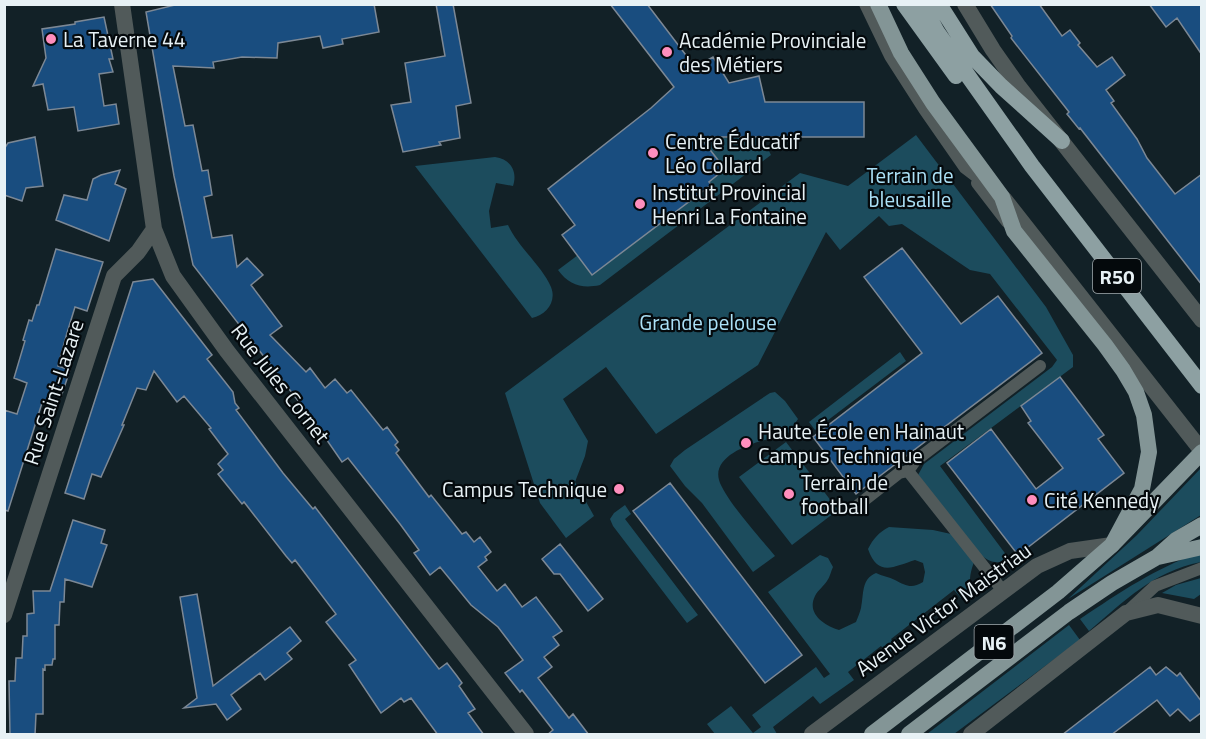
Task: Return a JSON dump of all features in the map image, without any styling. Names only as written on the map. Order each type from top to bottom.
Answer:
[{"type":"highway","points":[[904,4],[932,46],[990,121],[1032,166]]},
{"type":"highway","name":"R50","points":[[922,4],[937,32],[1032,166],[1202,386]]},
{"type":"highway","points":[[939,4],[972,56],[1001,86],[1062,141]]},
{"type":"main road","points":[[878,4],[901,53],[933,103],[1002,197],[1014,231],[1123,370],[1136,392],[1144,415],[1149,452],[1142,489],[1112,544]]},
{"type":"main road","name":"N6","points":[[872,735],[1058,592],[1112,544],[1202,452]]},
{"type":"main road","name":"N6","points":[[909,735],[1069,612],[1112,583],[1157,557],[1176,540],[1202,525]]},
{"type":"main road","points":[[1157,557],[1202,547]]},
{"type":"street","name":"Rue Jules Cornet","points":[[122,4],[154,228],[173,276],[227,351],[526,735]]},
{"type":"street","points":[[965,4],[999,59],[1202,320]]},
{"type":"street","points":[[1002,197],[1202,452]]},
{"type":"street","name":"Rue Saint-Lazare","points":[[4,615],[114,276],[138,252],[154,228]]},
{"type":"street","name":"Avenue Victor Maistriau","points":[[812,735],[1037,566],[1054,556],[1070,551],[1112,544]]},
{"type":"street","points":[[971,735],[1126,613],[1158,605],[1202,616]]},
{"type":"street","points":[[1183,610],[1202,625]]},
{"type":"lane","points":[[865,4],[890,56],[965,168],[1014,231]]},
{"type":"lane","points":[[965,168],[1002,197]]},
{"type":"lane","points":[[857,506],[899,473],[908,471],[915,461],[1040,366]]},
{"type":"lane","points":[[908,471],[1003,591]]},
{"type":"lane","points":[[1126,613],[1155,586],[1202,568]]},
{"type":"green space","name":"Grande pelouse","points":[[916,135],[1046,307],[1073,355],[1073,367],[940,466],[1010,560],[994,562],[980,554],[918,475],[924,464],[1052,367],[1057,360],[990,274],[970,270],[902,224],[889,226],[879,216],[840,250],[826,232],[758,365],[656,434],[606,367],[563,399],[588,441],[575,482],[594,516],[566,538],[540,503],[505,393],[800,173],[848,186]]},
{"type":"green space","points":[[762,137],[771,155],[600,285],[576,285],[558,270],[578,255],[709,182],[724,169],[701,138]]},
{"type":"green space","points":[[495,157],[509,163],[512,167],[514,181],[513,186],[496,183],[489,211],[491,228],[508,225],[551,287],[553,298],[549,307],[542,314],[532,318],[415,166]]},
{"type":"green space","points":[[900,352],[906,361],[815,430],[809,422]]},
{"type":"green space","points":[[775,392],[798,419],[787,435],[767,439],[743,448],[724,461],[719,470],[722,488],[775,556],[753,572],[702,503],[670,466],[674,459],[685,450],[770,393]]},
{"type":"green space","name":"Terrain de football","points":[[786,442],[838,510],[792,545],[739,477]]},
{"type":"green space","points":[[1201,468],[1201,515],[1068,599],[1137,535]]},
{"type":"green space","points":[[625,505],[631,514],[625,519],[698,615],[687,623],[613,526],[610,519]]},
{"type":"green space","points":[[889,527],[933,530],[951,534],[976,557],[971,570],[968,592],[961,598],[954,590],[891,639],[897,647],[888,654],[881,646],[848,672],[854,680],[820,704],[813,696],[773,727],[777,734],[715,734],[707,724],[731,706],[753,733],[761,727],[752,715],[816,667],[824,678],[830,674],[768,592],[820,555],[828,558],[833,567],[828,579],[815,596],[813,608],[818,618],[828,626],[839,630],[856,622],[865,583],[876,573],[909,586],[923,582],[925,572],[923,563],[915,560],[887,568],[876,564],[872,558],[868,549],[870,545]]},
{"type":"green space","points":[[1201,552],[1201,562],[1154,580],[1128,598],[1089,631],[1080,619],[1153,573]]},
{"type":"green space","points":[[1201,578],[1201,594],[1194,599],[1162,593],[1176,585]]},
{"type":"green space","points":[[1069,625],[1080,640],[954,734],[927,734]]},
{"type":"building","points":[[179,4],[374,4],[379,32],[342,39],[343,44],[323,48],[320,36],[278,43],[277,58],[242,57],[213,62],[214,68],[173,66],[185,126],[193,125],[202,171],[208,170],[212,195],[204,197],[212,238],[232,235],[237,267],[247,258],[263,275],[251,285],[282,326],[270,335],[306,372],[310,368],[325,388],[335,379],[347,393],[351,390],[383,430],[387,427],[398,442],[395,445],[399,450],[396,453],[429,497],[431,495],[462,534],[466,532],[474,542],[480,537],[491,552],[485,557],[487,560],[478,567],[497,591],[505,584],[522,607],[536,597],[562,631],[553,637],[559,645],[544,657],[552,667],[538,678],[569,718],[573,714],[589,735],[547,735],[553,730],[522,690],[520,692],[505,673],[523,660],[498,627],[471,605],[440,567],[430,575],[414,553],[419,550],[400,524],[348,458],[342,462],[313,420],[193,265],[174,176],[146,12]]},
{"type":"building","points":[[436,4],[453,4],[471,103],[456,106],[460,138],[439,142],[441,145],[403,152],[391,105],[411,102],[405,63],[445,56]]},
{"type":"building","name":"Centre Éducatif Léo Collard","points":[[610,4],[647,4],[695,67],[713,57],[729,83],[759,76],[765,102],[864,102],[864,137],[700,137],[725,169],[709,182],[711,185],[592,275],[562,235],[575,225],[548,189],[651,108],[674,87]]},
{"type":"building","points":[[990,4],[1039,4],[1062,36],[1070,30],[1080,43],[1078,45],[1097,67],[1112,57],[1125,75],[1106,90],[1114,101],[1111,103],[1137,139],[1147,158],[1175,194],[1202,174],[1202,285],[1067,114],[1069,112],[1011,38],[1012,36]]},
{"type":"building","points":[[1149,4],[1202,4],[1202,55],[1177,18],[1166,27]]},
{"type":"building","points":[[104,17],[113,59],[109,59],[113,72],[99,74],[104,106],[116,104],[119,124],[78,131],[74,107],[48,110],[43,84],[33,86],[46,58],[42,29]]},
{"type":"building","points":[[35,137],[43,186],[26,188],[22,201],[4,195],[4,149],[8,143]]},
{"type":"building","points":[[120,170],[115,184],[126,189],[109,241],[56,220],[64,195],[87,200],[93,179]]},
{"type":"building","points":[[902,248],[961,324],[998,296],[1042,353],[856,494],[813,437],[922,353],[864,277]]},
{"type":"building","points":[[56,249],[103,262],[87,311],[75,307],[58,366],[70,370],[61,397],[52,394],[48,405],[42,403],[8,511],[4,510],[4,410],[17,414],[27,383],[14,378],[29,320],[32,321],[37,305],[39,305]]},
{"type":"building","points":[[153,279],[212,355],[207,359],[233,392],[235,403],[239,408],[236,410],[283,473],[313,509],[315,507],[439,669],[447,663],[457,676],[462,683],[459,686],[475,709],[468,713],[484,735],[438,735],[411,698],[404,702],[401,698],[381,713],[349,665],[356,660],[326,622],[336,614],[295,560],[292,563],[244,502],[242,504],[218,474],[223,470],[218,464],[228,454],[209,429],[211,428],[184,396],[177,402],[154,371],[146,390],[137,388],[122,425],[124,425],[101,477],[92,474],[84,499],[65,493],[133,282]]},
{"type":"building","name":"Cité Kennedy","points":[[1060,377],[1104,435],[1098,439],[1124,473],[1018,555],[947,463],[991,429],[1036,489],[1063,468],[1028,423],[1031,421],[1021,406]]},
{"type":"building","points":[[670,483],[802,655],[765,683],[633,511]]},
{"type":"building","points":[[73,520],[105,530],[101,543],[107,545],[92,587],[65,579],[64,602],[60,602],[59,625],[55,625],[55,659],[52,665],[45,665],[45,670],[43,669],[43,714],[36,714],[35,735],[10,735],[9,681],[15,681],[16,658],[22,658],[23,636],[27,636],[27,614],[34,613],[33,591],[50,591]]},
{"type":"building","points":[[560,544],[603,599],[588,611],[560,574],[554,574],[542,559]]},
{"type":"building","points":[[197,594],[213,686],[290,627],[301,641],[287,653],[292,659],[265,680],[260,673],[231,695],[241,709],[227,720],[216,704],[184,708],[197,698],[180,597]]},
{"type":"building","points":[[1150,667],[1156,675],[1166,667],[1177,676],[1180,673],[1202,702],[1202,712],[1190,721],[1178,709],[1170,716],[1157,700],[1111,735],[1062,735]]},
{"type":"place","name":"La Taverne 44","points":[[51,39]]},
{"type":"place","name":"Académie Provinciale des Métiers","points":[[667,52]]},
{"type":"place","name":"Centre Éducatif Léo Collard","points":[[653,153]]},
{"type":"place","name":"Institut Provincial Henri La Fontaine","points":[[640,204]]},
{"type":"place","name":"Haute École en Hainaut Campus Technique","points":[[746,443]]},
{"type":"place","name":"Campus Technique","points":[[619,489]]},
{"type":"place","name":"Terrain de football","points":[[789,494]]},
{"type":"place","name":"Cité Kennedy","points":[[1032,500]]},
{"type":"park label","name":"Terrain de bleusaille","points":[[910,187]]}]
